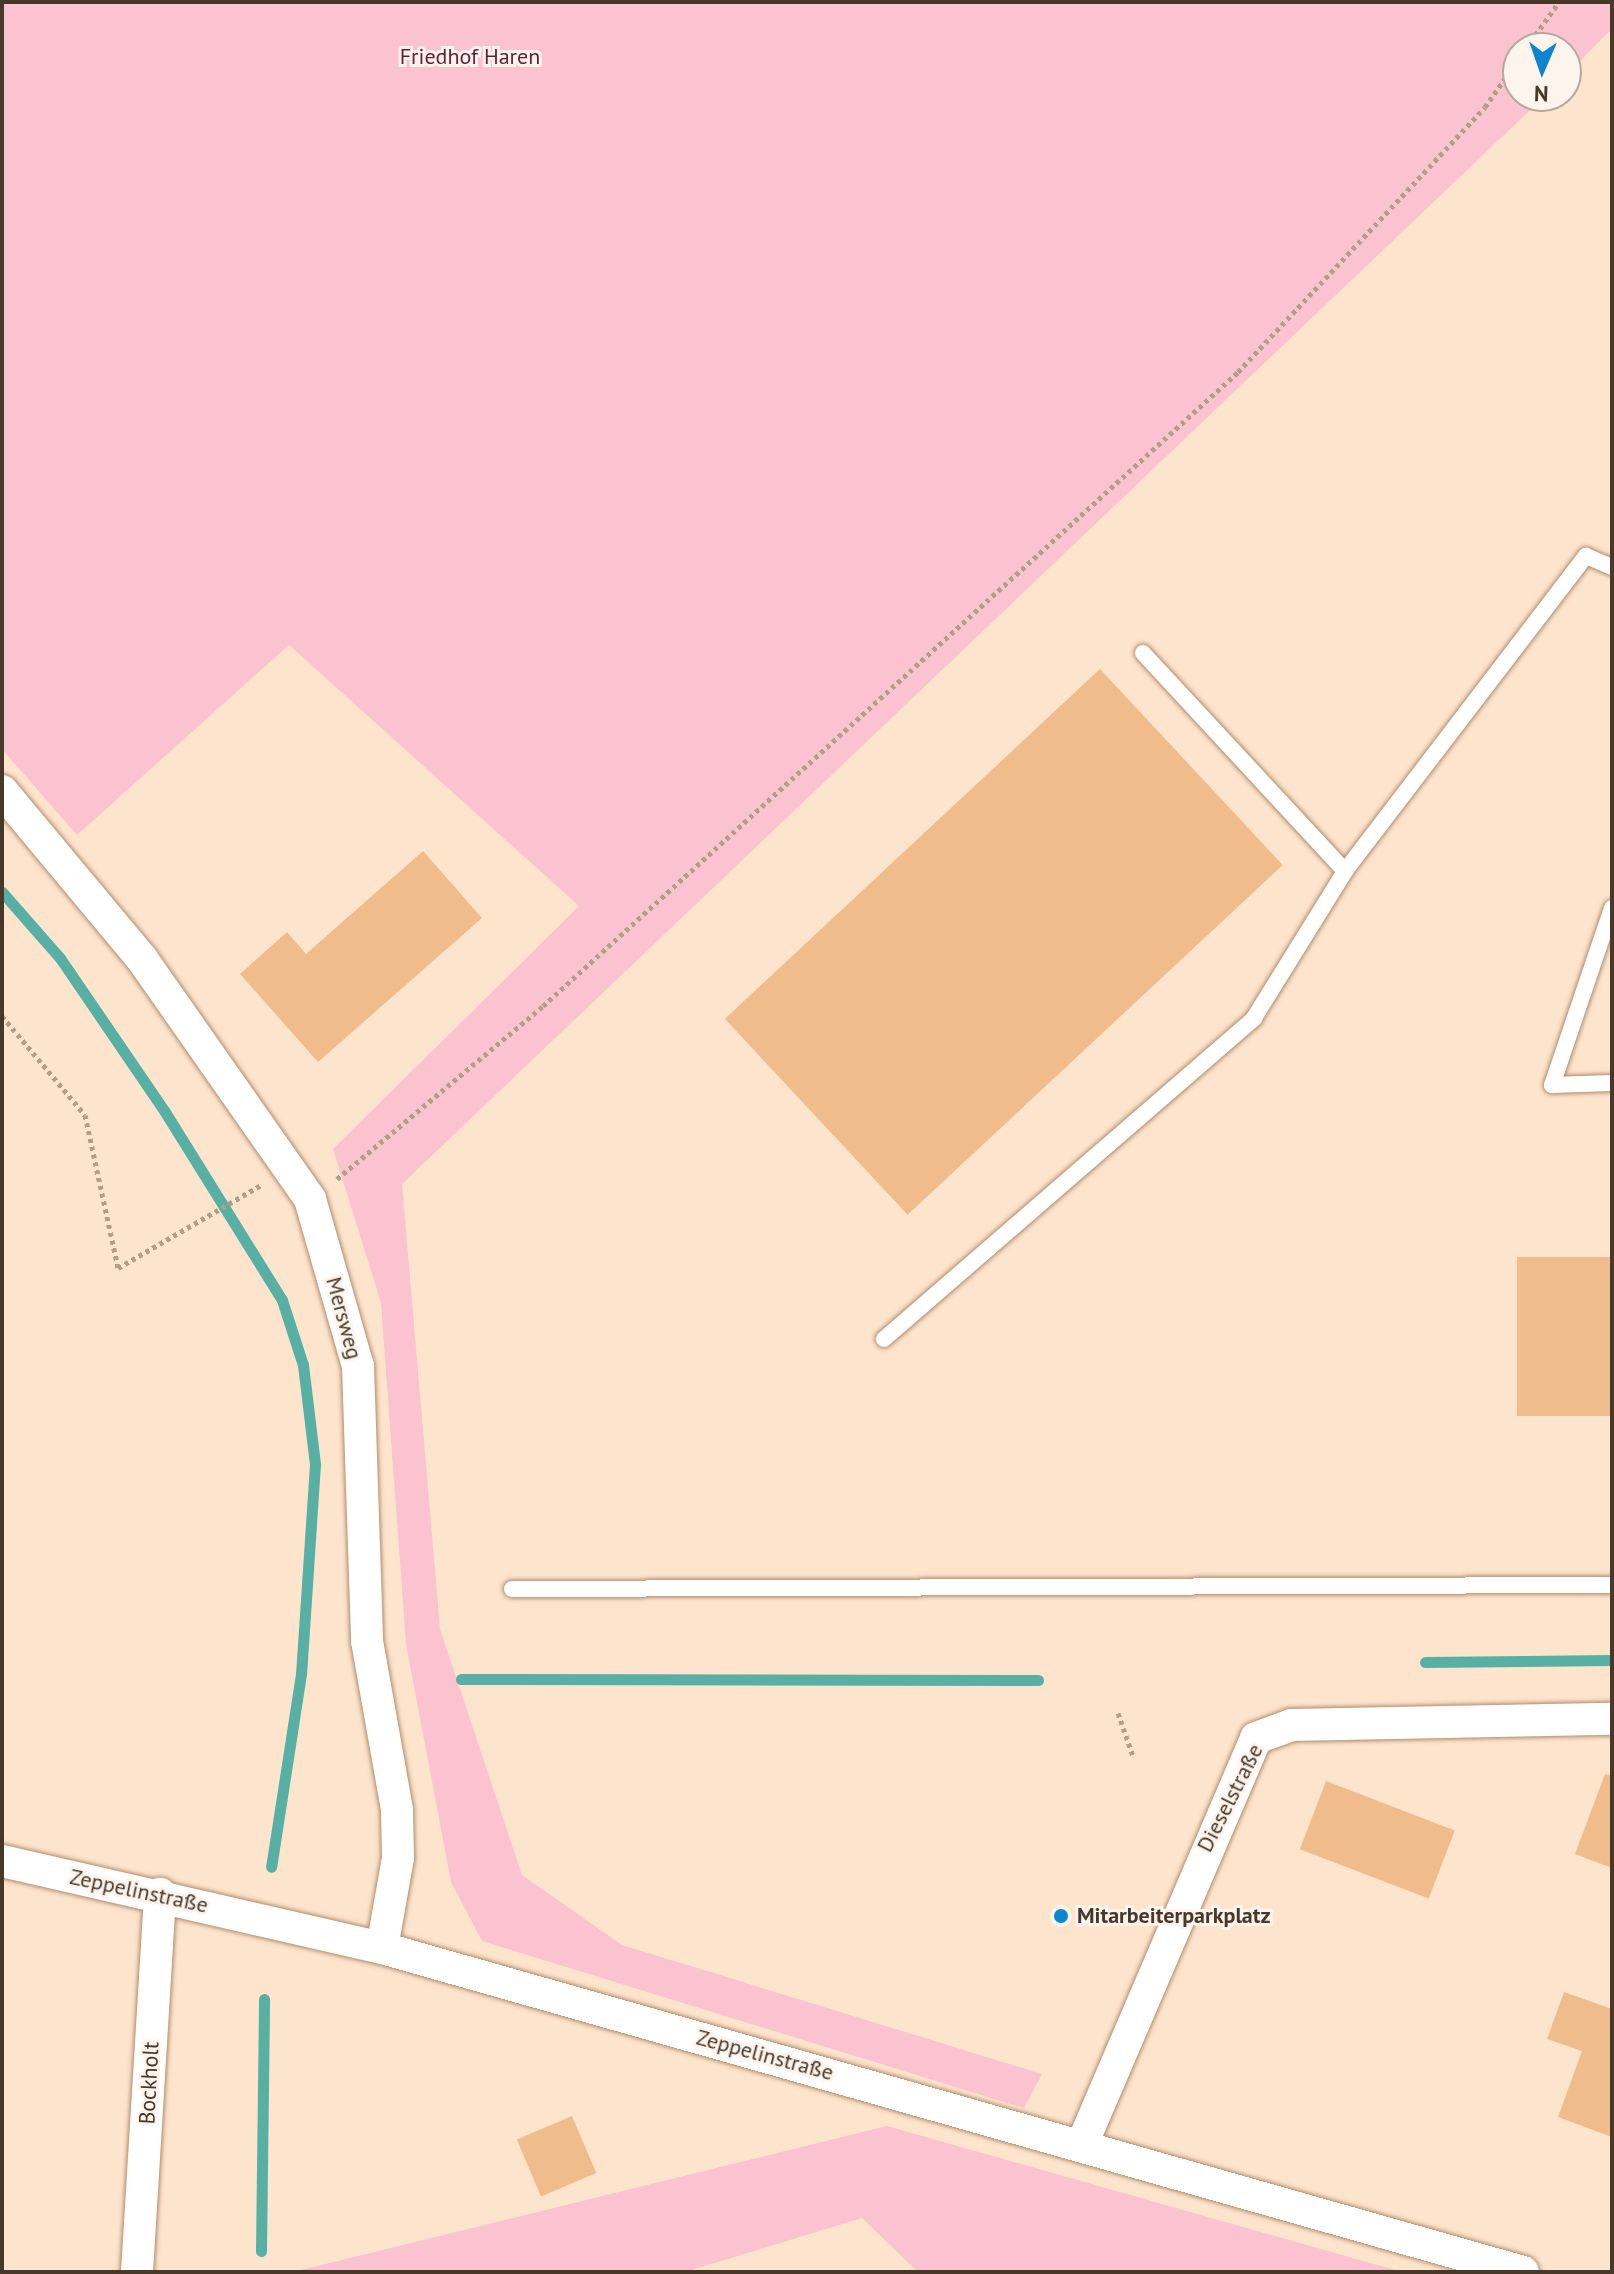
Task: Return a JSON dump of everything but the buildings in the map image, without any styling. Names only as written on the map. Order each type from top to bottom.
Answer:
[{"type":"street","name":"Mersweg","points":[[2,791],[142,959],[310,1199],[358,1366],[367,1641],[397,1810],[398,1858],[382,1948]]},
{"type":"street","name":"Dieselstraße","points":[[1083,2142],[1256,1738],[1291,1725],[1612,1719]]},
{"type":"street","name":"Zeppelinstraße","points":[[2,1861],[160,1894],[382,1948],[1083,2142],[1523,2272]]},
{"type":"street","name":"Bockholt","points":[[137,2272],[160,1894]]},
{"type":"lane","points":[[884,1339],[1254,1018],[1345,871],[1586,556],[1612,567]]},
{"type":"lane","points":[[1143,653],[1345,871]]},
{"type":"lane","points":[[1612,908],[1552,1085],[1612,1083]]},
{"type":"lane","points":[[512,1589],[1612,1585]]},
{"type":"path","points":[[1537,32],[1559,2]]},
{"type":"path","points":[[310,1199],[543,1006],[1238,372],[1485,107],[1502,83]]},
{"type":"path","points":[[2,1016],[85,1115],[118,1268],[239,1198]]},
{"type":"path","points":[[1118,1713],[1133,1756]]},
{"type":"green space","name":"Friedhof Haren","points":[[2,2],[1612,2],[1612,29],[1582,59],[1582,32],[1502,32],[1502,112],[1528,112],[402,1184],[440,1629],[522,1875],[622,1945],[1042,2074],[1024,2108],[482,1941],[451,1882],[406,1644],[381,1303],[333,1149],[579,906],[289,645],[77,835],[2,749]]},
{"type":"green space","points":[[887,2126],[1402,2272],[918,2272],[862,2218],[685,2272],[293,2272]]},
{"type":"waterway","points":[[2,892],[60,958],[165,1112],[282,1300],[303,1365],[315,1464],[301,1674],[271,1867]]},
{"type":"waterway","points":[[1425,1662],[1612,1660]]},
{"type":"waterway","points":[[461,1679],[1038,1680]]},
{"type":"waterway","points":[[261,2251],[264,1999]]},
{"type":"place","name":"Mitarbeiterparkplatz","points":[[1061,1916]]}]
